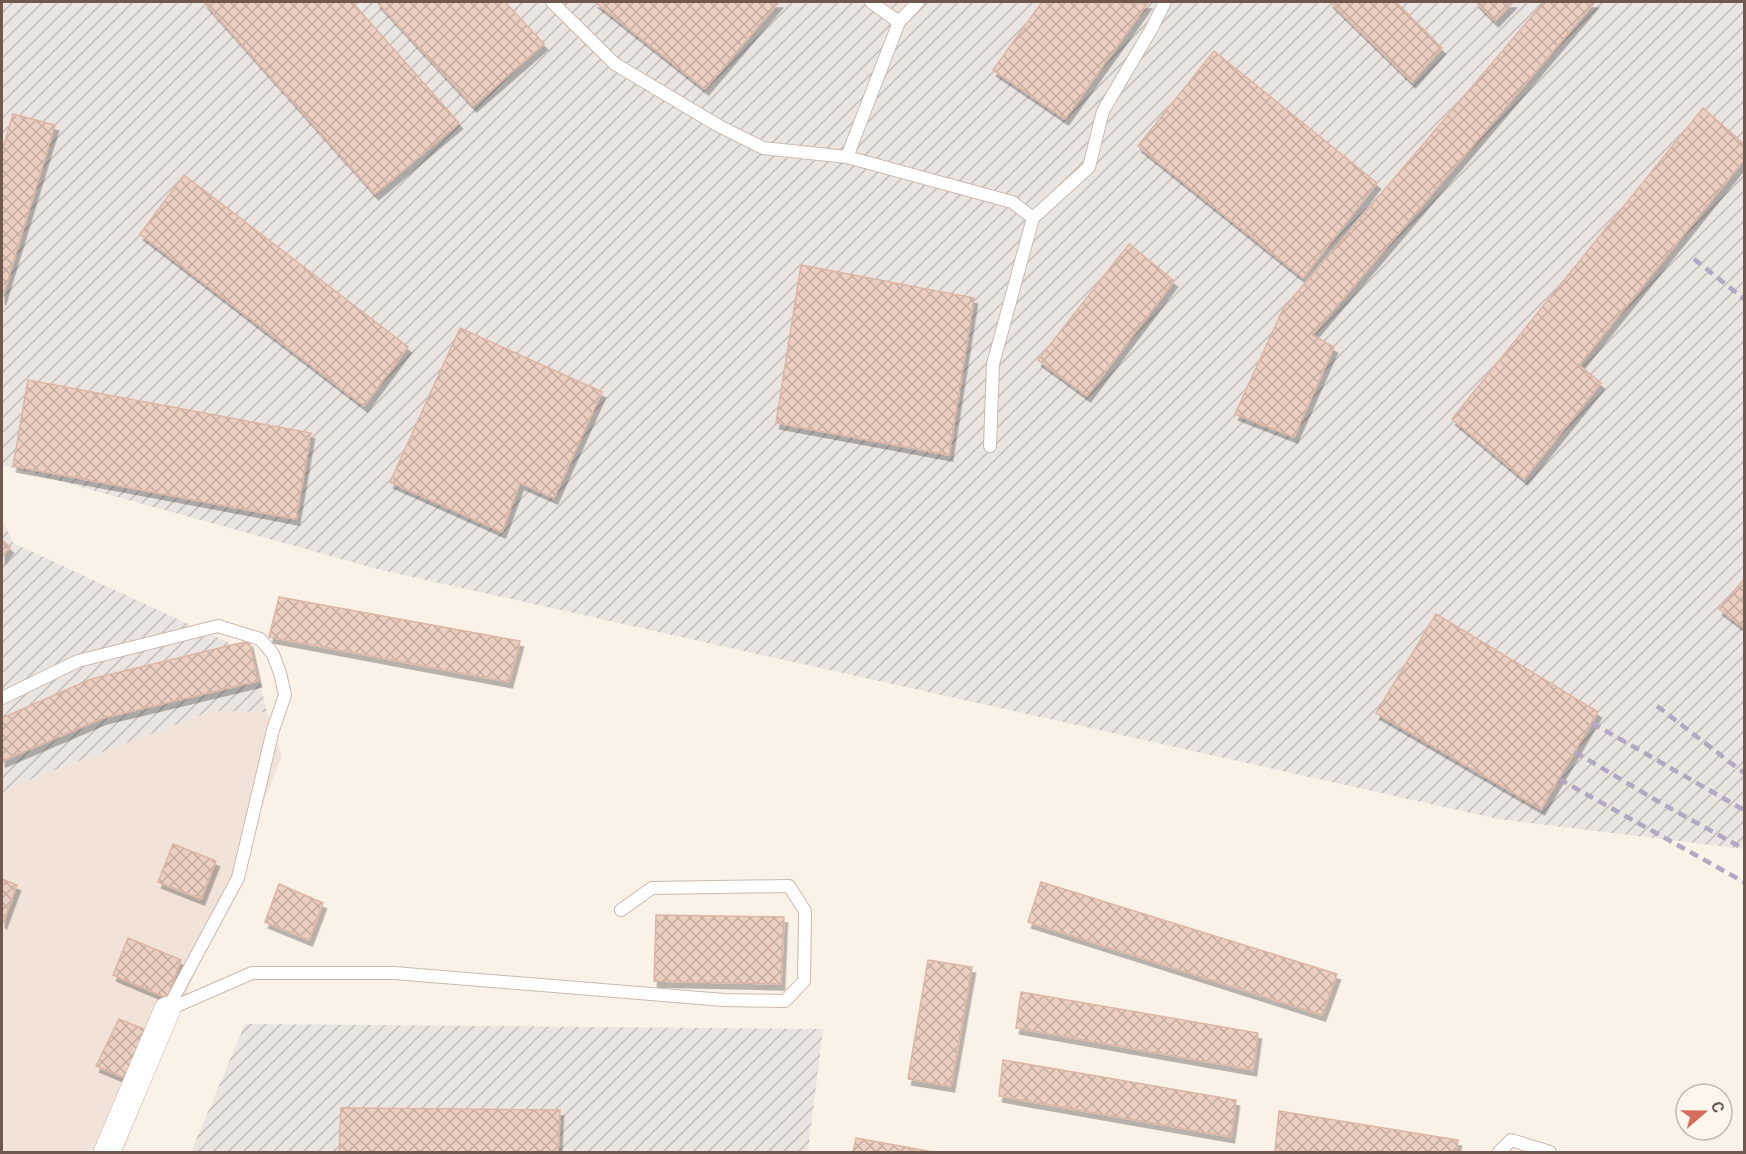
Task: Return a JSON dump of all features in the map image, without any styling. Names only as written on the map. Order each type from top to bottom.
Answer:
[{"type":"street","points":[[107,1152],[167,1010]]},
{"type":"lane","points":[[552,2],[615,64],[719,126],[763,148],[847,157],[1012,201],[1033,218]]},
{"type":"lane","points":[[871,2],[899,22]]},
{"type":"lane","points":[[847,157],[899,22],[918,2]]},
{"type":"lane","points":[[990,446],[993,364],[1033,218],[1089,167],[1103,111],[1165,2]]},
{"type":"lane","points":[[2,698],[78,661],[218,626],[260,639],[273,654],[285,695],[273,730],[238,878],[167,1010]]},
{"type":"lane","points":[[167,1010],[252,973],[394,973],[724,1000],[785,1001],[804,981],[805,911],[789,886],[652,888],[621,910]]},
{"type":"lane","points":[[1498,1152],[1510,1140],[1550,1152]]},
{"type":"shaded area","points":[[2,2],[1744,2],[1744,849],[1498,819],[381,570],[2,465]]},
{"type":"shaded area","points":[[2,519],[13,543],[253,654],[267,712],[211,711],[13,786],[2,797]]},
{"type":"shaded area","points":[[211,711],[267,712],[282,756],[123,1152],[2,1152],[2,797],[13,786]]},
{"type":"shaded area","points":[[245,1024],[823,1029],[808,1152],[191,1152]]},
{"type":"building","points":[[204,2],[352,2],[459,123],[375,194]]},
{"type":"building","points":[[377,2],[505,2],[544,44],[473,106]]},
{"type":"building","points":[[595,2],[779,2],[705,89]]},
{"type":"building","points":[[1042,2],[1148,3],[1065,119],[993,70]]},
{"type":"building","points":[[1330,2],[1396,2],[1442,48],[1412,82]]},
{"type":"building","points":[[1476,2],[1513,2],[1495,21]]},
{"type":"building","points":[[1544,2],[1595,2],[1312,335],[1334,347],[1294,437],[1235,414],[1283,309]]},
{"type":"building","points":[[1214,51],[1377,183],[1303,278],[1138,146]]},
{"type":"building","points":[[1703,108],[1744,144],[1744,160],[1579,365],[1601,383],[1524,479],[1452,419]]},
{"type":"building","points":[[13,114],[55,125],[2,299],[2,151]]},
{"type":"building","points":[[184,175],[408,347],[364,406],[140,234]]},
{"type":"building","points":[[1129,244],[1174,281],[1087,396],[1038,360]]},
{"type":"building","points":[[801,265],[974,298],[949,455],[776,423]]},
{"type":"building","points":[[460,328],[602,392],[554,498],[520,483],[502,532],[390,482]]},
{"type":"building","points":[[28,380],[311,433],[296,519],[13,466]]},
{"type":"building","points":[[2,540],[10,547],[2,557]]},
{"type":"building","points":[[1744,579],[1744,628],[1719,609]]},
{"type":"building","points":[[279,597],[520,641],[509,682],[269,637]]},
{"type":"building","points":[[1436,614],[1598,712],[1541,809],[1376,713]]},
{"type":"building","points":[[249,641],[258,681],[103,718],[2,761],[2,718],[91,679]]},
{"type":"building","points":[[173,844],[216,861],[201,899],[158,882]]},
{"type":"building","points":[[2,879],[17,885],[3,923],[2,922]]},
{"type":"building","points":[[1041,882],[1337,974],[1322,1015],[1028,922]]},
{"type":"building","points":[[279,884],[323,903],[309,940],[265,922]]},
{"type":"building","points":[[656,915],[784,917],[781,984],[654,981]]},
{"type":"building","points":[[128,938],[181,960],[167,998],[113,975]]},
{"type":"building","points":[[928,960],[972,967],[951,1086],[908,1079]]},
{"type":"building","points":[[1021,992],[1258,1033],[1253,1070],[1016,1028]]},
{"type":"building","points":[[119,1019],[153,1033],[130,1080],[96,1066]]},
{"type":"building","points":[[1003,1060],[1236,1100],[1231,1137],[999,1096]]},
{"type":"building","points":[[341,1108],[560,1110],[558,1152],[339,1152]]},
{"type":"building","points":[[1279,1111],[1458,1140],[1456,1152],[1275,1151]]},
{"type":"building","points":[[856,1138],[933,1152],[853,1152]]},
{"type":"railway","points":[[1694,259],[1744,299]]},
{"type":"railway","points":[[1657,706],[1744,773]]},
{"type":"railway","points":[[1592,723],[1744,810]]},
{"type":"railway","points":[[1575,752],[1744,849]]},
{"type":"railway","points":[[1559,779],[1744,882]]}]
